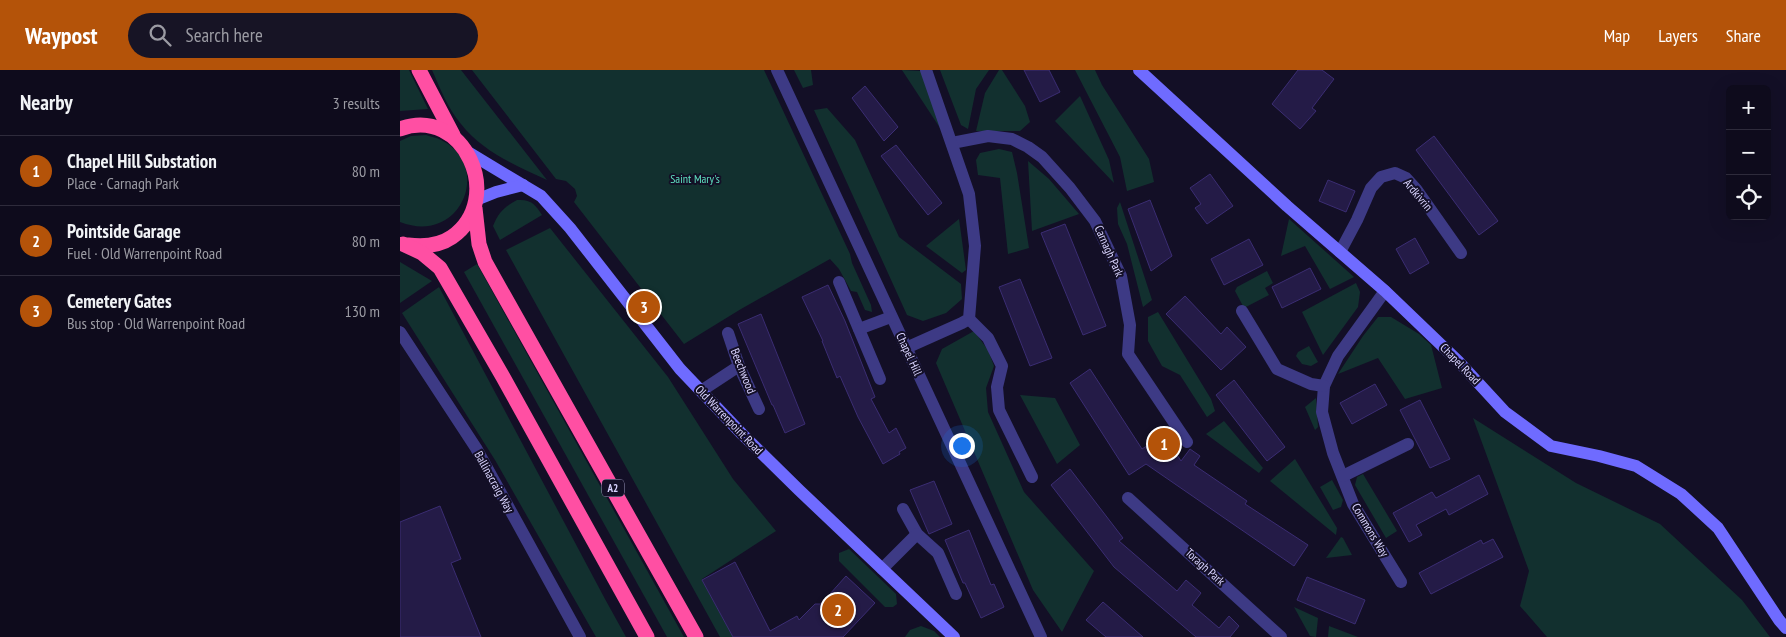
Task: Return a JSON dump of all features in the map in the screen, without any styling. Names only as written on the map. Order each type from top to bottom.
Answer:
[{"type":"highway","name":"A2","points":[[419,70],[453,136],[466,151],[474,168],[477,185],[476,204],[479,244],[485,262],[696,637]]},
{"type":"highway","name":"A2","points":[[400,129],[407,126],[422,125],[439,128],[453,136]]},
{"type":"highway","points":[[401,243],[418,246],[435,245],[448,239],[460,232],[468,222],[476,204]]},
{"type":"highway","points":[[401,243],[422,253],[440,268],[455,291],[648,637]]},
{"type":"street","name":"Chapel Hill","points":[[777,70],[1041,637]]},
{"type":"street","points":[[926,70],[969,194],[975,246],[969,319],[988,338],[1002,366],[997,387],[998,410],[1032,477]]},
{"type":"street","name":"Chapel Road","points":[[1139,70],[1287,206],[1385,291],[1458,362],[1504,412],[1551,446],[1636,466],[1681,494],[1718,528],[1786,628]]},
{"type":"street","name":"Carnagh Park","points":[[952,143],[988,136],[1012,139],[1042,157],[1085,208],[1095,221],[1121,276],[1130,325],[1128,354],[1187,442]]},
{"type":"street","name":"Old Warrenpoint Road","points":[[466,151],[541,196],[555,211],[680,369],[799,490],[954,637]]},
{"type":"street","name":"Ardkivrin","points":[[1340,252],[1371,188],[1381,176],[1395,173],[1406,178],[1416,189],[1461,253]]},
{"type":"street","points":[[476,204],[496,192],[523,185]]},
{"type":"street","points":[[839,282],[880,379]]},
{"type":"street","name":"Commons Way","points":[[1385,291],[1338,356],[1324,386],[1322,412],[1333,453],[1353,504],[1401,582]]},
{"type":"street","points":[[1242,311],[1277,369],[1311,384],[1324,386]]},
{"type":"street","points":[[859,329],[891,317]]},
{"type":"street","points":[[906,348],[969,319]]},
{"type":"street","name":"Ballinacraig Way","points":[[400,332],[476,448],[580,637]]},
{"type":"street","name":"Beechwood","points":[[728,333],[739,366],[758,409]]},
{"type":"street","points":[[701,391],[739,366]]},
{"type":"street","points":[[1342,476],[1408,444]]},
{"type":"street","name":"Toragh Park","points":[[1128,498],[1281,637]]},
{"type":"street","points":[[903,509],[917,534],[938,553],[956,594]]},
{"type":"street","points":[[882,569],[917,534]]},
{"type":"green space","points":[[400,70],[409,70],[428,109],[400,111]]},
{"type":"green space","points":[[432,70],[461,70],[547,180],[500,157],[469,134],[452,112]]},
{"type":"green space","name":"Saint Mary's","points":[[472,70],[764,70],[850,254],[852,263],[871,305],[872,312],[865,310],[857,292],[851,291],[839,269],[830,259],[741,309],[684,344],[574,202],[577,196],[575,189],[566,181],[556,179]]},
{"type":"green space","points":[[794,70],[811,70],[813,85],[803,88]]},
{"type":"green space","points":[[902,70],[921,71],[942,131]]},
{"type":"green space","points":[[940,70],[989,70],[976,89],[968,129],[961,125]]},
{"type":"green space","points":[[999,70],[1002,70],[1025,106],[1030,122],[1020,131],[976,131],[985,93]]},
{"type":"green space","points":[[1075,70],[1095,70],[1102,85],[1149,159],[1154,182],[1127,191],[1120,157]]},
{"type":"green space","points":[[1080,96],[1109,160],[1114,183],[1055,121]]},
{"type":"green space","points":[[827,108],[855,140],[899,237],[961,284],[962,299],[946,313],[923,321],[907,315],[814,110]]},
{"type":"green space","points":[[426,135],[441,140],[457,152],[465,167],[467,183],[463,199],[454,213],[440,223],[422,226],[400,222],[400,141],[411,136]]},
{"type":"green space","points":[[999,149],[1012,152],[1029,248],[1008,254],[1000,178],[978,175],[976,160],[980,153]]},
{"type":"green space","points":[[1028,161],[1049,179],[1079,214],[1032,231]]},
{"type":"green space","points":[[517,200],[526,200],[532,203],[542,215],[500,240],[493,226],[495,221],[508,205]]},
{"type":"green space","points":[[1120,202],[1152,300],[1143,307],[1127,244],[1118,224],[1117,208]]},
{"type":"green space","points":[[959,219],[966,270],[962,273],[926,246]]},
{"type":"green space","points":[[1289,219],[1354,277],[1330,289],[1305,246],[1281,256]]},
{"type":"green space","points":[[550,228],[668,377],[733,479],[776,531],[702,579],[733,637],[720,637],[506,250]]},
{"type":"green space","points":[[400,262],[432,281],[400,303]]},
{"type":"green space","points":[[477,264],[684,637],[667,637],[464,272]]},
{"type":"green space","points":[[1267,271],[1273,283],[1265,288],[1269,295],[1244,308],[1235,291],[1237,287]]},
{"type":"green space","points":[[1356,283],[1360,292],[1358,307],[1323,355],[1302,312]]},
{"type":"green space","points":[[439,287],[626,637],[596,637],[495,460],[402,313]]},
{"type":"green space","points":[[1158,312],[1211,399],[1215,411],[1207,417],[1180,375],[1162,366],[1148,341],[1148,317]]},
{"type":"green space","points":[[1378,317],[1391,317],[1419,334],[1431,345],[1442,388],[1405,399],[1378,358],[1338,374]]},
{"type":"green space","points":[[974,331],[988,350],[994,366],[986,388],[988,412],[1024,492],[1094,571],[1062,632],[1033,590],[936,363],[942,349]]},
{"type":"green space","points":[[1309,346],[1318,362],[1311,366],[1302,364],[1296,356],[1298,352]]},
{"type":"green space","points":[[1020,395],[1055,398],[1080,445],[1057,464]]},
{"type":"green space","points":[[1316,398],[1318,427],[1315,430],[1305,407]]},
{"type":"green space","points":[[1473,418],[1576,483],[1660,524],[1742,600],[1770,637],[1547,637],[1520,606],[1529,571]]},
{"type":"green space","points":[[1224,421],[1263,468],[1259,473],[1206,434]]},
{"type":"green space","points":[[1295,459],[1337,528],[1336,535],[1270,481]]},
{"type":"green space","points":[[1363,474],[1397,531],[1386,538],[1355,485],[1357,477]]},
{"type":"green space","points":[[1332,480],[1343,500],[1341,507],[1333,510],[1320,487]]},
{"type":"green space","points":[[1341,537],[1352,555],[1326,558]]},
{"type":"green space","points":[[849,549],[896,594],[897,604],[893,607],[885,607],[839,561],[839,553]]},
{"type":"green space","points":[[1294,607],[1318,618],[1316,637],[1310,636]]},
{"type":"green space","points":[[921,626],[934,631],[940,637],[905,637],[910,630]]},
{"type":"green space","points":[[1329,626],[1358,637],[1328,637]]},
{"type":"building","points":[[1024,70],[1049,70],[1060,92],[1040,102]]},
{"type":"building","points":[[1298,70],[1322,70],[1334,79],[1312,108],[1316,111],[1300,129],[1272,104]]},
{"type":"building","points":[[865,86],[898,127],[884,141],[852,98]]},
{"type":"building","points":[[1434,136],[1498,221],[1479,235],[1416,150]]},
{"type":"building","points":[[896,145],[942,203],[928,215],[881,156]]},
{"type":"building","points":[[1210,174],[1233,206],[1207,224],[1195,208],[1201,204],[1190,188]]},
{"type":"building","points":[[1328,180],[1355,191],[1346,212],[1319,201]]},
{"type":"building","points":[[1150,200],[1172,256],[1151,271],[1128,209]]},
{"type":"building","points":[[1065,224],[1106,326],[1083,335],[1041,233]]},
{"type":"building","points":[[1415,238],[1429,263],[1410,274],[1396,249]]},
{"type":"building","points":[[1249,239],[1263,265],[1224,285],[1211,259]]},
{"type":"building","points":[[1310,268],[1321,289],[1282,308],[1272,287]]},
{"type":"building","points":[[1020,279],[1052,358],[1030,366],[999,287]]},
{"type":"building","points":[[828,285],[845,321],[875,397],[871,399],[889,433],[896,428],[906,448],[883,464],[858,417],[840,376],[837,378],[823,341],[802,297]]},
{"type":"building","points":[[1185,296],[1221,334],[1227,327],[1246,347],[1221,370],[1166,314]]},
{"type":"building","points":[[761,314],[805,424],[785,433],[738,324]]},
{"type":"building","points":[[1090,369],[1142,449],[1164,435],[1181,461],[1190,449],[1200,456],[1194,465],[1247,501],[1245,504],[1308,545],[1294,566],[1146,464],[1129,475],[1070,383]]},
{"type":"building","points":[[1234,380],[1285,447],[1267,461],[1216,395]]},
{"type":"building","points":[[1375,384],[1387,405],[1352,424],[1340,403]]},
{"type":"building","points":[[1420,400],[1450,459],[1430,468],[1400,410]]},
{"type":"building","points":[[1070,469],[1123,538],[1119,541],[1177,591],[1186,580],[1201,593],[1192,605],[1219,628],[1229,616],[1239,626],[1230,637],[1196,637],[1114,567],[1051,485]]},
{"type":"building","points":[[1479,475],[1488,494],[1449,515],[1446,509],[1416,525],[1422,535],[1409,542],[1393,513],[1432,492],[1436,498]]},
{"type":"building","points":[[934,481],[952,524],[929,534],[910,490]]},
{"type":"building","points":[[440,506],[461,559],[451,563],[481,637],[400,637],[400,522]]},
{"type":"building","points":[[969,530],[991,585],[994,584],[1004,607],[981,618],[965,583],[963,583],[945,540]]},
{"type":"building","points":[[1493,539],[1503,557],[1431,594],[1419,573],[1481,540],[1483,544]]},
{"type":"building","points":[[735,562],[770,631],[797,616],[799,620],[815,604],[821,604],[846,576],[875,603],[843,637],[733,637],[702,580]]},
{"type":"building","points":[[1307,577],[1365,600],[1355,624],[1297,600]]},
{"type":"building","points":[[1103,602],[1143,637],[1106,637],[1086,620]]},
{"type":"place","name":"Cemetery Gates","points":[[644,307]]},
{"type":"place","name":"Chapel Hill Substation","points":[[1164,444]]},
{"type":"place","name":"Pointside Garage","points":[[838,610]]}]
